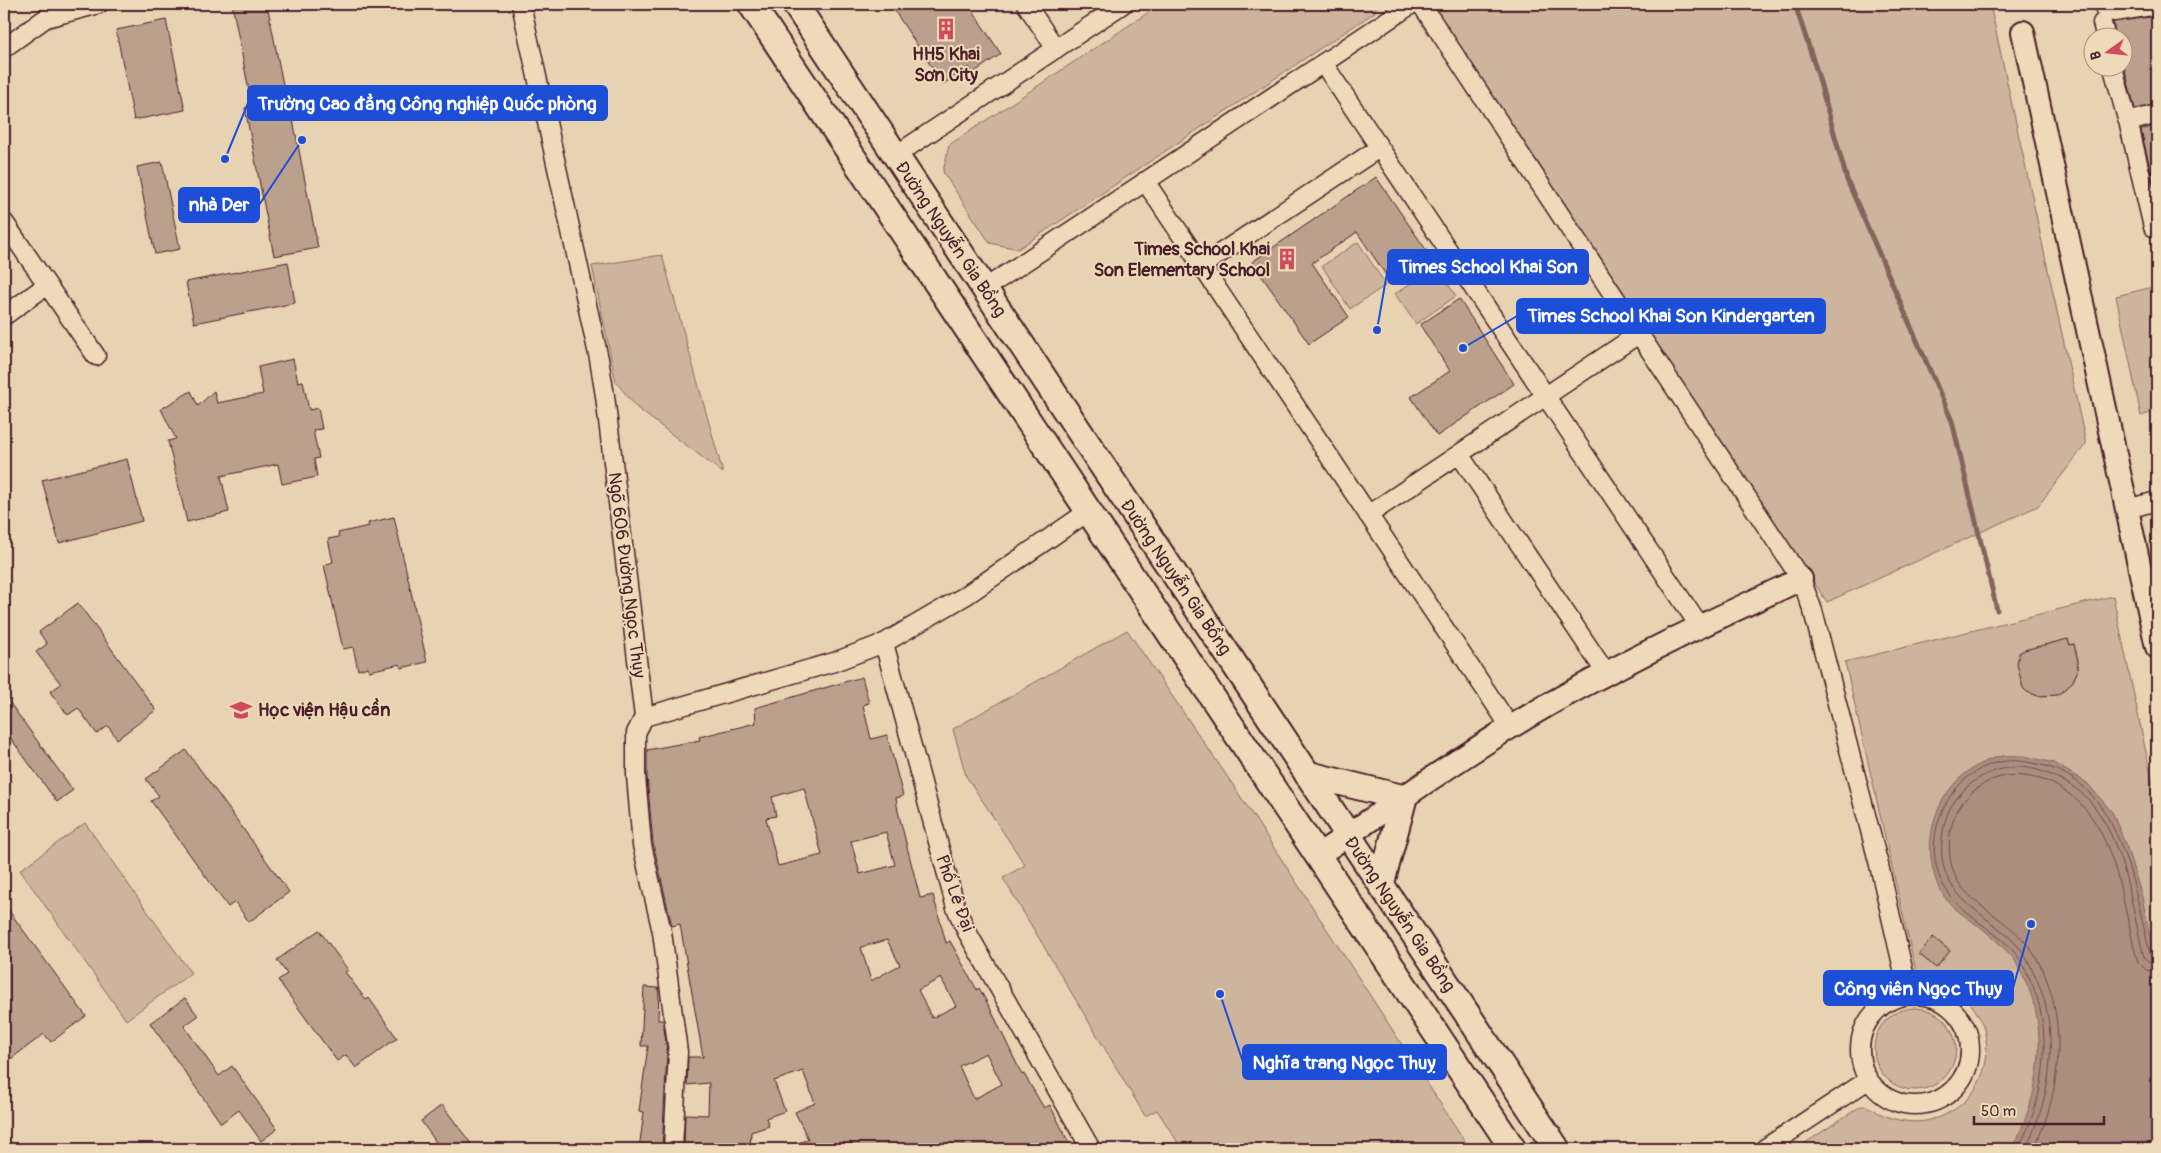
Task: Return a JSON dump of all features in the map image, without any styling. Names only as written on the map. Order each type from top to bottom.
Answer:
[{"type":"main road","name":"Đường Nguyễn Gia Bồng","points":[[751,4],[1513,1149]]},
{"type":"main road","name":"Đường Nguyễn Gia Bồng","points":[[795,4],[1557,1149]]},
{"type":"main road","points":[[865,176],[896,156]]},
{"type":"main road","points":[[954,309],[984,289]]},
{"type":"main road","points":[[1307,774],[1404,798],[1381,886]]},
{"type":"street","points":[[4,48],[44,11],[99,4]]},
{"type":"street","name":"Ngõ 606 Đường Ngọc Thụy","points":[[521,4],[602,378],[644,717],[636,733],[636,776],[642,845],[662,932],[678,1052],[673,1149]]},
{"type":"street","points":[[1026,4],[1056,49]]},
{"type":"street","points":[[896,156],[1123,4]]},
{"type":"street","points":[[984,289],[1412,4]]},
{"type":"street","points":[[1421,4],[1801,579],[1816,621],[1879,865],[1909,995]]},
{"type":"street","points":[[2104,24],[2114,12],[2157,5]]},
{"type":"street","points":[[2023,32],[2157,647]]},
{"type":"street","points":[[1323,63],[1700,627]]},
{"type":"street","points":[[2117,78],[2127,119],[2132,121],[2157,114]]},
{"type":"street","points":[[2132,121],[2129,125],[2154,227]]},
{"type":"street","points":[[1201,266],[1379,148]]},
{"type":"street","points":[[1145,182],[1511,728]]},
{"type":"street","points":[[4,222],[96,356]]},
{"type":"street","points":[[4,316],[47,285]]},
{"type":"street","points":[[1368,515],[1640,333]]},
{"type":"street","points":[[1459,454],[1606,674]]},
{"type":"street","points":[[2127,509],[2157,501]]},
{"type":"street","points":[[644,717],[834,662],[884,643],[965,596],[1089,511]]},
{"type":"street","points":[[1318,855],[1511,728],[1606,674],[1801,579]]},
{"type":"street","name":"Phố Lê Đại","points":[[884,643],[956,908],[967,932],[1091,1149]]},
{"type":"street","points":[[1909,995],[1924,996],[1941,1001],[1955,1012],[1965,1027],[1970,1045],[1968,1063],[1961,1080],[1949,1094],[1933,1102],[1915,1105],[1897,1102],[1881,1093],[1868,1080],[1861,1063],[1860,1044],[1865,1027],[1875,1012],[1889,1001],[1909,995]]},
{"type":"street","points":[[1764,1149],[1868,1080]]},
{"type":"shaded area","points":[[1161,4],[1377,4],[1375,12],[1018,249],[990,243],[943,172],[949,145]]},
{"type":"shaded area","points":[[1428,4],[1990,4],[2086,444],[2038,506],[1827,602]]},
{"type":"shaded area","points":[[1358,242],[1386,285],[1350,309],[1322,266]]},
{"type":"shaded area","points":[[662,255],[723,473],[637,408],[616,382],[592,266]]},
{"type":"shaded area","points":[[1436,266],[1456,296],[1416,324],[1395,294]]},
{"type":"shaded area","points":[[2157,286],[2157,411],[2141,416],[2116,296]]},
{"type":"shaded area","points":[[2113,596],[2157,804],[2157,1149],[1796,1149],[1861,1106],[1870,1107],[1881,1114],[1899,1120],[1918,1122],[1930,1120],[1956,1108],[1974,1090],[1984,1068],[1986,1044],[1981,1020],[1967,1000],[1946,984],[1917,976],[1845,662]]},
{"type":"shaded area","points":[[1127,630],[1233,785],[1470,1149],[1182,1149],[1157,1110],[1145,1116],[1003,878],[1025,865],[966,776],[953,729]]},
{"type":"shaded area","points":[[85,823],[191,973],[126,1020],[20,870]]},
{"type":"shaded area","points":[[1915,1008],[1931,1011],[1944,1020],[1953,1033],[1956,1049],[1953,1065],[1944,1078],[1931,1087],[1915,1090],[1899,1087],[1886,1078],[1877,1065],[1874,1049],[1877,1033],[1886,1020],[1899,1011]]},
{"type":"water","points":[[2024,756],[2054,763],[2087,783],[2112,812],[2127,848],[2142,897],[2157,971],[2156,1149],[2012,1149],[2029,1108],[2038,1064],[2037,1020],[2032,998],[2013,958],[1987,933],[1950,904],[1944,896],[1939,888],[1933,868],[1930,848],[1932,828],[1938,809],[1948,792],[1961,777],[1977,765],[1997,757]]},
{"type":"building","points":[[232,4],[267,4],[286,100],[289,99],[318,248],[274,256],[245,108],[252,106]]},
{"type":"building","name":"HH5 Khai Sơn City","points":[[890,4],[968,4],[1001,54],[973,73],[969,67],[943,84]]},
{"type":"building","points":[[2151,17],[2157,19],[2157,104],[2135,109],[2127,78],[2134,78],[2134,28],[2114,28],[2113,22]]},
{"type":"building","points":[[166,20],[185,110],[134,120],[116,30]]},
{"type":"building","points":[[2157,125],[2157,197],[2141,130]]},
{"type":"building","points":[[162,162],[180,249],[155,254],[137,167]]},
{"type":"building","name":"Times School Khai Son Elementary School","points":[[1376,177],[1429,254],[1425,257],[1431,264],[1411,278],[1405,270],[1390,281],[1357,232],[1312,263],[1349,317],[1309,344],[1252,262]]},
{"type":"building","points":[[288,262],[295,303],[194,323],[186,282]]},
{"type":"building","points":[[1459,299],[1514,384],[1437,436],[1411,397],[1450,371],[1420,325]]},
{"type":"building","points":[[293,359],[298,382],[303,381],[309,410],[318,408],[322,429],[313,430],[319,458],[314,459],[317,477],[282,484],[278,464],[221,476],[229,512],[187,522],[168,441],[176,439],[161,409],[191,391],[198,406],[214,391],[217,403],[263,394],[258,367]]},
{"type":"building","points":[[127,459],[142,521],[59,543],[42,480]]},
{"type":"building","points":[[394,517],[427,662],[401,668],[400,664],[369,671],[368,667],[358,670],[353,647],[343,649],[324,565],[333,562],[328,539],[339,537],[338,533],[369,526],[368,523]]},
{"type":"building","points":[[78,603],[156,710],[117,739],[108,726],[97,734],[78,708],[68,715],[50,692],[61,684],[36,652],[47,644],[39,632]]},
{"type":"building","points":[[2068,639],[2070,645],[2074,644],[2078,661],[2077,672],[2073,681],[2057,695],[2038,696],[2027,692],[2023,688],[2017,664],[2019,653],[2024,650]]},
{"type":"building","points":[[862,677],[869,703],[863,705],[871,739],[887,735],[903,796],[896,798],[898,811],[920,898],[933,895],[946,943],[950,941],[977,990],[979,988],[1022,1075],[1024,1074],[1044,1108],[1050,1105],[1072,1149],[784,1149],[808,1139],[795,1112],[815,1103],[803,1071],[774,1081],[785,1111],[766,1118],[769,1126],[751,1132],[750,1149],[684,1149],[685,1114],[708,1115],[709,1083],[687,1085],[688,1057],[703,1057],[680,924],[672,926],[653,843],[647,776],[647,750],[700,740],[699,737],[756,723],[755,708]],"holes":[[[804,788],[822,855],[778,866],[766,818],[776,816],[772,797]],[[886,832],[895,865],[860,874],[851,841]],[[887,940],[900,965],[871,981],[861,947]],[[941,978],[956,1006],[932,1018],[918,990]],[[986,1053],[1002,1084],[974,1099],[959,1066]]]},
{"type":"building","points":[[4,695],[73,790],[57,802],[4,729]]},
{"type":"building","points":[[186,750],[289,892],[249,922],[235,902],[228,907],[151,801],[159,796],[146,779]]},
{"type":"building","points":[[4,904],[86,1016],[51,1042],[44,1034],[4,1064]]},
{"type":"building","points":[[319,930],[348,970],[345,972],[366,1000],[369,998],[397,1038],[356,1068],[346,1055],[337,1061],[278,980],[287,974],[277,960]]},
{"type":"building","points":[[1933,937],[1950,951],[1936,968],[1919,954]]},
{"type":"building","points":[[644,987],[659,988],[658,1020],[663,1020],[667,1052],[662,1149],[639,1149],[644,1112],[639,1111],[648,1046],[641,1046]]},
{"type":"building","points":[[185,998],[198,1016],[184,1026],[219,1076],[232,1066],[277,1129],[261,1141],[239,1110],[221,1123],[150,1023]]},
{"type":"building","points":[[442,1105],[475,1149],[441,1149],[421,1121]]},
{"type":"waterway","points":[[1795,4],[1818,75],[1847,180],[1952,421],[1997,610]]},
{"type":"place","name":"HH5 Khai Sơn City","points":[[946,29]]},
{"type":"place","name":"nhà Der","points":[[302,140]]},
{"type":"place","name":"Trường Cao đẳng Công nghiệp Quốc phòng","points":[[225,159]]},
{"type":"place","name":"Times School Khai Son Elementary School","points":[[1287,259]]},
{"type":"place","name":"Times School Khai Son","points":[[1377,330]]},
{"type":"place","name":"Times School Khai Son Kindergarten","points":[[1463,348]]},
{"type":"place","name":"Học viện Hậu cần","points":[[241,710]]},
{"type":"place","name":"Công viên Ngọc Thụy","points":[[2031,924]]},
{"type":"place","name":"Nghĩa trang Ngọc Thuỵ","points":[[1220,994]]}]
